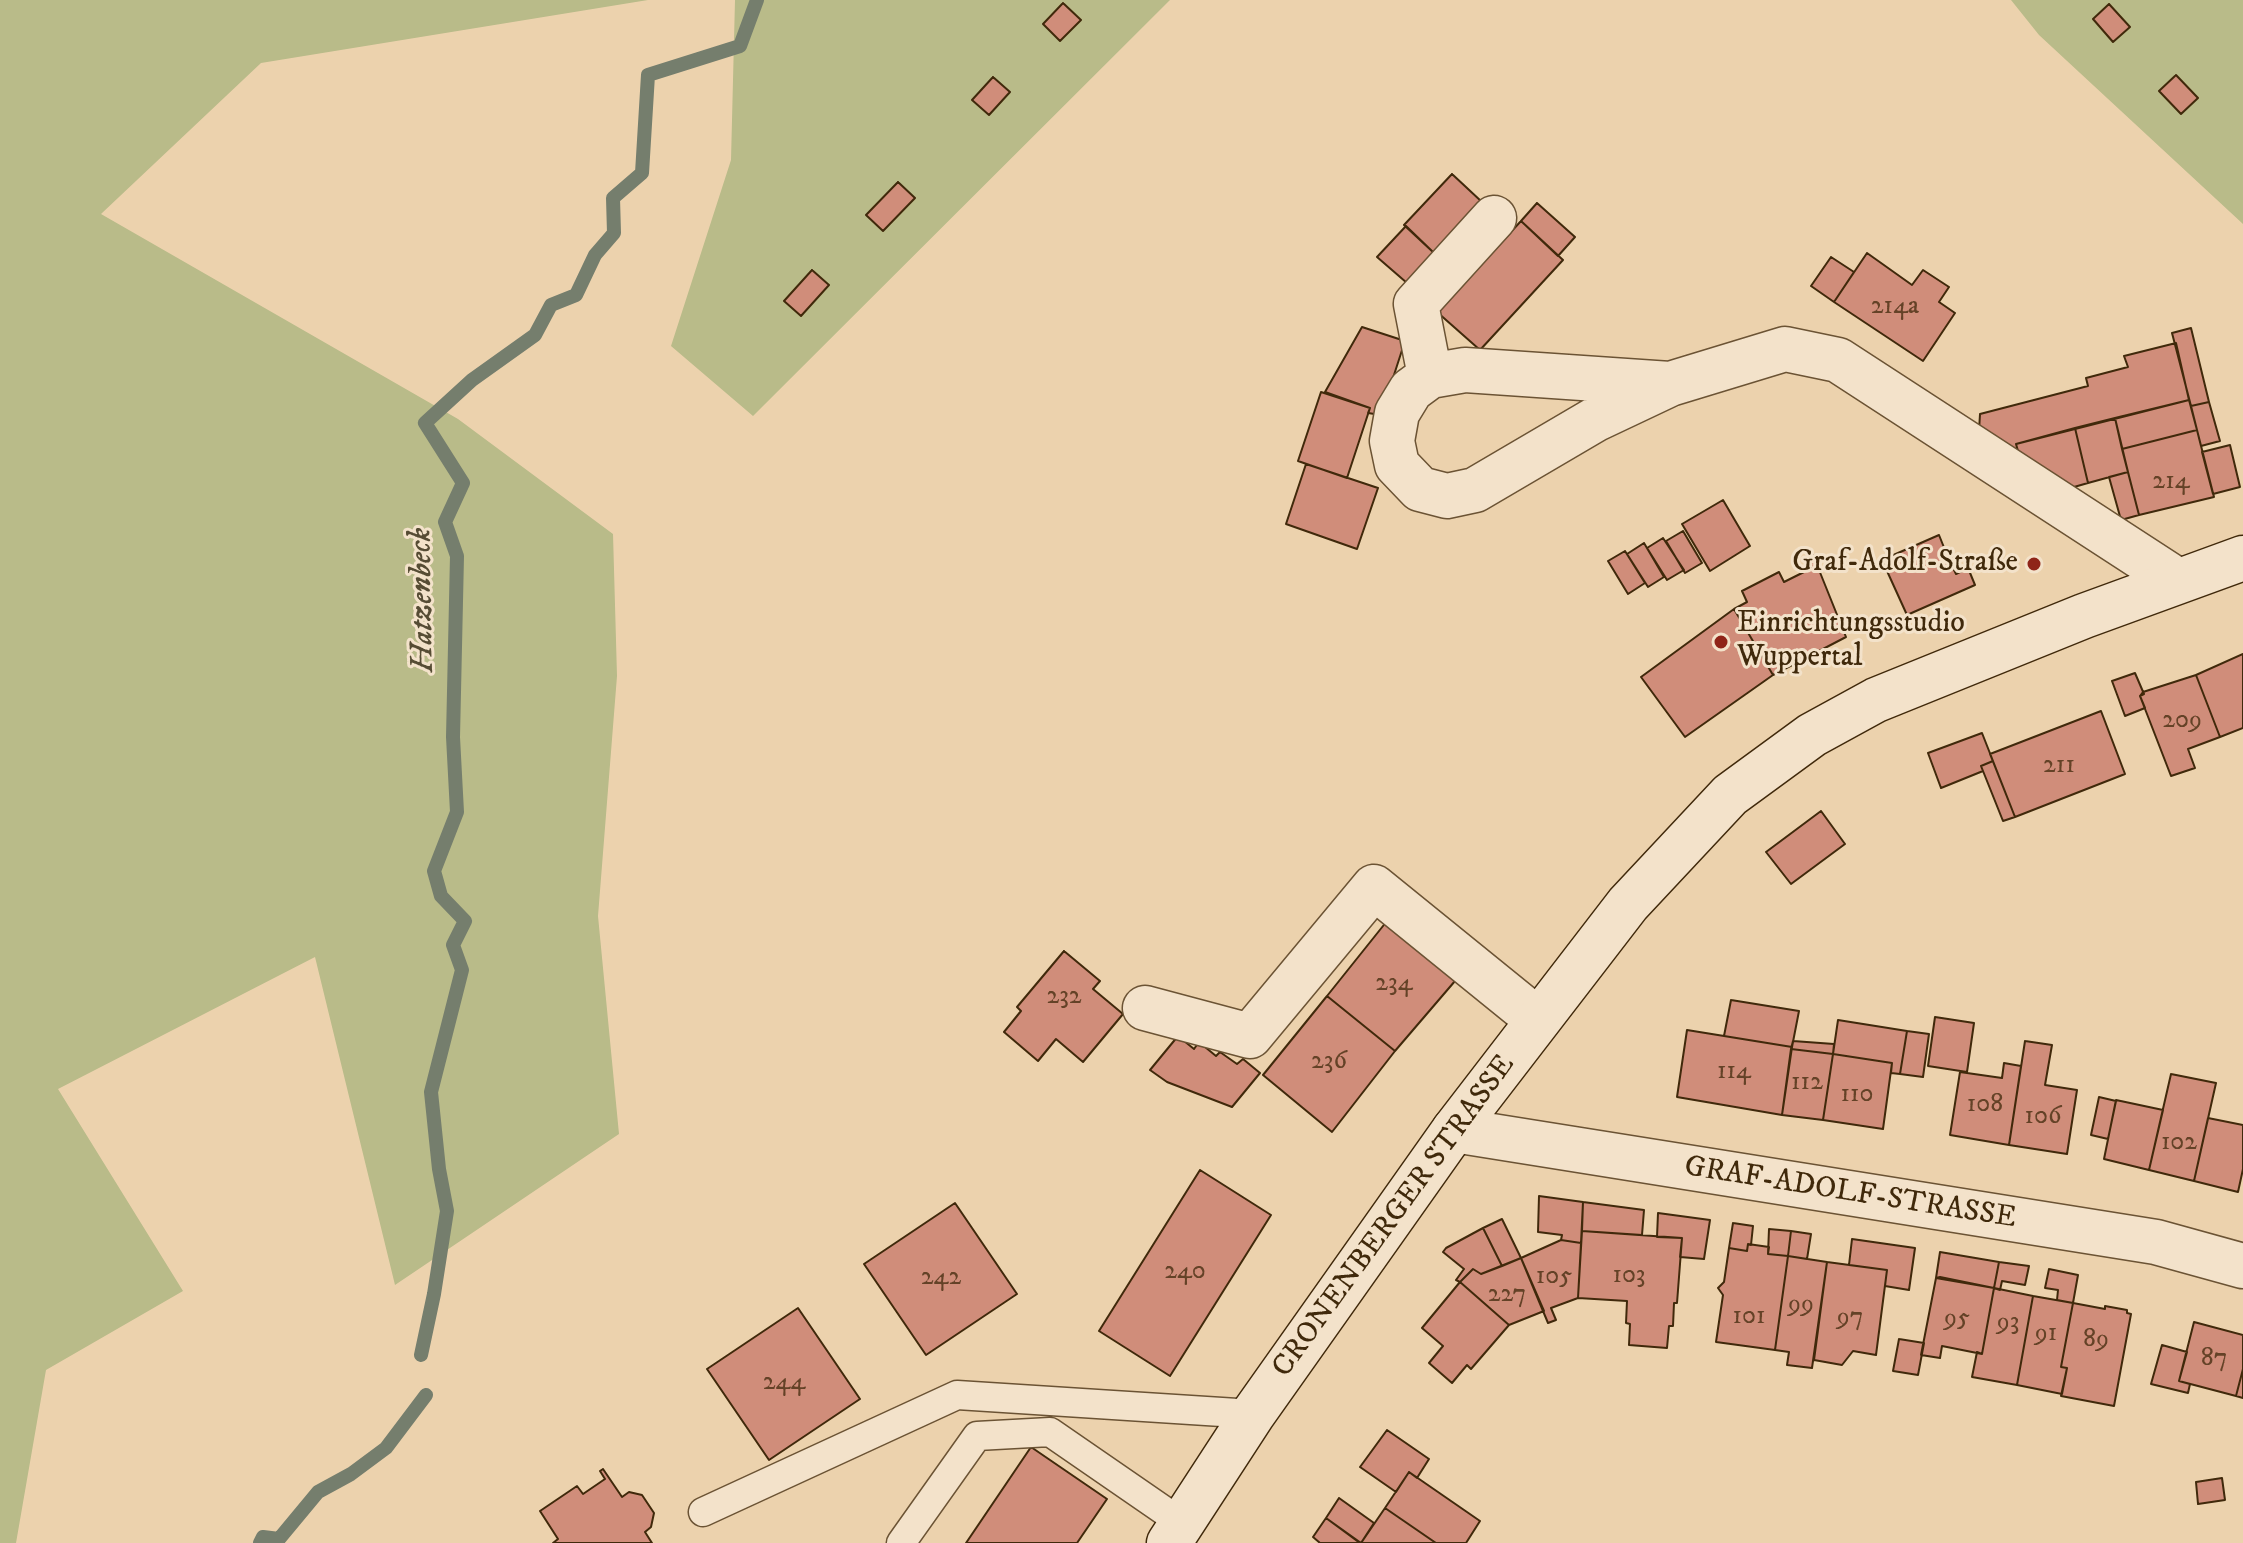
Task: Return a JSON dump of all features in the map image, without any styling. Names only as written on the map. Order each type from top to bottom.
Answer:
[{"type":"street","points":[[1430,376],[1416,304],[1494,218]]},
{"type":"street","points":[[1670,384],[1465,370],[1430,376],[1411,390],[1397,413],[1392,441],[1397,465],[1420,489],[1447,496],[1475,490],[1596,419],[1670,384],[1785,349],[1838,360],[2178,581]]},
{"type":"street","name":"CRONENBERGER STRASSE","points":[[1176,1533],[1253,1414],[1454,1130],[1628,904],[1730,795],[1812,735],[1876,700],[2084,616],[2243,558]]},
{"type":"street","points":[[1145,1008],[1250,1036],[1374,887],[1538,1020]]},
{"type":"street","name":"GRAF-ADOLF-STRASSE","points":[[1454,1130],[2156,1242],[2243,1266]]},
{"type":"lane","points":[[703,1512],[957,1395],[1253,1414]]},
{"type":"lane","points":[[901,1543],[977,1436],[1050,1432],[1176,1533]]},
{"type":"green space","points":[[0,0],[648,0],[261,63],[101,214],[458,419],[613,534],[617,676],[598,916],[619,1134],[395,1285],[315,957],[58,1089],[183,1291],[46,1370],[16,1543],[0,1543]]},
{"type":"green space","points":[[735,0],[1170,0],[753,416],[671,346],[731,160]]},
{"type":"green space","points":[[2011,0],[2243,0],[2243,224],[2039,35]]},
{"type":"building","points":[[1063,3],[1081,20],[1060,41],[1043,24]]},
{"type":"building","points":[[2109,4],[2130,27],[2113,42],[2093,19]]},
{"type":"building","points":[[2176,75],[2198,98],[2181,114],[2159,91]]},
{"type":"building","points":[[993,77],[1010,92],[989,115],[972,100]]},
{"type":"building","points":[[1452,174],[1482,202],[1434,253],[1404,225]]},
{"type":"building","points":[[898,182],[915,198],[883,231],[866,215]]},
{"type":"building","points":[[1537,203],[1575,237],[1558,256],[1521,221]]},
{"type":"building","points":[[1521,221],[1563,260],[1480,350],[1437,312]]},
{"type":"building","points":[[1406,226],[1434,253],[1407,283],[1377,257]]},
{"type":"building","points":[[1867,253],[1912,285],[1923,270],[1949,287],[1939,302],[1955,313],[1923,361],[1834,302]]},
{"type":"building","points":[[1831,257],[1854,272],[1834,302],[1811,286]]},
{"type":"building","points":[[812,270],[829,285],[801,316],[784,301]]},
{"type":"building","points":[[1362,327],[1405,341],[1381,415],[1368,413],[1370,408],[1325,392]]},
{"type":"building","points":[[2191,328],[2209,402],[2191,406],[2172,333]]},
{"type":"building","points":[[2176,343],[2189,400],[2016,444],[2020,458],[1979,431],[1980,414],[2088,386],[2086,378],[2128,367],[2124,356]]},
{"type":"building","points":[[1321,392],[1370,408],[1347,478],[1298,461]]},
{"type":"building","points":[[2189,400],[2197,430],[2122,449],[2115,418]]},
{"type":"building","points":[[2209,402],[2220,441],[2201,446],[2191,406]]},
{"type":"building","points":[[2115,418],[2128,472],[2088,483],[2075,428]]},
{"type":"building","points":[[2075,428],[2088,483],[2067,489],[2020,458],[2016,444]]},
{"type":"building","points":[[2197,430],[2214,497],[2139,515],[2122,449]]},
{"type":"building","points":[[2230,445],[2240,487],[2213,494],[2202,452]]},
{"type":"building","points":[[1306,464],[1378,488],[1357,549],[1286,524]]},
{"type":"building","points":[[2128,472],[2139,515],[2121,520],[2109,477]]},
{"type":"building","points":[[1723,500],[1750,546],[1710,571],[1682,524]]},
{"type":"building","points":[[1683,531],[1702,563],[1685,573],[1666,541]]},
{"type":"building","points":[[1939,535],[1945,550],[1950,548],[1954,560],[1950,562],[1956,574],[1968,568],[1975,585],[1907,615],[1882,560]]},
{"type":"building","points":[[1663,538],[1684,570],[1667,580],[1647,548]]},
{"type":"building","points":[[1644,543],[1664,577],[1648,587],[1627,554]]},
{"type":"building","points":[[1625,551],[1645,583],[1628,594],[1608,561]]},
{"type":"building","points":[[1813,555],[1846,637],[1773,675],[1734,609],[1747,602],[1742,591],[1779,572],[1784,582],[1812,568],[1808,557]]},
{"type":"building","name":"Einrichtungsstudio Wuppertal","points":[[1734,609],[1773,675],[1685,737],[1641,677]]},
{"type":"building","points":[[2243,654],[2243,728],[2220,737],[2196,675]]},
{"type":"building","points":[[2135,673],[2144,694],[2140,696],[2145,708],[2125,716],[2112,681]]},
{"type":"building","points":[[2196,675],[2220,737],[2188,749],[2195,768],[2171,776],[2140,696],[2143,692]]},
{"type":"building","points":[[2101,711],[2125,774],[2015,817],[1990,754]]},
{"type":"building","points":[[1982,733],[1993,761],[1981,766],[1983,771],[1941,788],[1928,753]]},
{"type":"building","points":[[1993,761],[2015,817],[2003,821],[1981,766]]},
{"type":"building","points":[[1821,811],[1845,844],[1791,884],[1766,852]]},
{"type":"building","points":[[1391,916],[1461,974],[1395,1051],[1327,996]]},
{"type":"building","points":[[1064,951],[1100,981],[1093,989],[1123,1014],[1083,1062],[1056,1039],[1038,1061],[1004,1032],[1021,1011],[1017,1007]]},
{"type":"building","points":[[1327,996],[1395,1051],[1332,1132],[1263,1075]]},
{"type":"building","points":[[1731,1000],[1799,1011],[1792,1047],[1724,1036]]},
{"type":"building","points":[[1935,1017],[1974,1023],[1967,1072],[1928,1066]]},
{"type":"building","points":[[1838,1020],[1907,1031],[1900,1074],[1891,1073],[1892,1063],[1833,1054]]},
{"type":"building","points":[[1687,1030],[1792,1047],[1782,1115],[1677,1097]]},
{"type":"building","points":[[1907,1031],[1929,1034],[1923,1077],[1900,1074]]},
{"type":"building","points":[[1178,1036],[1194,1049],[1199,1042],[1216,1056],[1220,1052],[1237,1064],[1243,1059],[1260,1073],[1232,1107],[1167,1082],[1150,1070]]},
{"type":"building","points":[[1793,1041],[1834,1044],[1833,1054],[1791,1049]]},
{"type":"building","points":[[2025,1041],[2052,1045],[2045,1085],[2077,1090],[2067,1154],[2009,1145]]},
{"type":"building","points":[[1791,1049],[1833,1054],[1823,1120],[1782,1115]]},
{"type":"building","points":[[1833,1054],[1892,1063],[1883,1129],[1823,1120]]},
{"type":"building","points":[[2004,1063],[2021,1066],[2009,1145],[1950,1135],[1960,1072],[2002,1078]]},
{"type":"building","points":[[2171,1074],[2216,1083],[2194,1181],[2149,1170]]},
{"type":"building","points":[[2099,1097],[2116,1101],[2108,1139],[2091,1135]]},
{"type":"building","points":[[2116,1100],[2163,1110],[2149,1170],[2104,1159]]},
{"type":"building","points":[[2208,1118],[2243,1125],[2243,1169],[2238,1192],[2194,1181]]},
{"type":"building","points":[[1200,1170],[1271,1215],[1170,1376],[1099,1331]]},
{"type":"building","points":[[1539,1196],[1583,1202],[1581,1243],[1561,1240],[1562,1235],[1538,1232]]},
{"type":"building","points":[[1583,1202],[1644,1210],[1642,1235],[1582,1231]]},
{"type":"building","points":[[955,1203],[1017,1294],[926,1355],[864,1264]]},
{"type":"building","points":[[1658,1213],[1710,1220],[1704,1259],[1680,1257],[1682,1238],[1657,1237]]},
{"type":"building","points":[[1502,1219],[1521,1258],[1502,1266],[1483,1228]]},
{"type":"building","points":[[1733,1223],[1753,1226],[1751,1245],[1748,1244],[1747,1251],[1729,1248]]},
{"type":"building","points":[[1483,1228],[1502,1266],[1481,1274],[1473,1269],[1460,1282],[1456,1280],[1464,1269],[1443,1252]]},
{"type":"building","points":[[1769,1229],[1791,1231],[1788,1256],[1768,1254]]},
{"type":"building","points":[[1582,1231],[1682,1238],[1677,1303],[1674,1303],[1673,1326],[1669,1326],[1667,1348],[1629,1345],[1627,1301],[1578,1298]]},
{"type":"building","points":[[1791,1231],[1811,1234],[1807,1259],[1788,1256]]},
{"type":"building","points":[[1852,1239],[1915,1248],[1909,1290],[1885,1286],[1887,1270],[1849,1265]]},
{"type":"building","points":[[1561,1240],[1581,1243],[1578,1298],[1551,1308],[1556,1320],[1548,1323],[1521,1258]]},
{"type":"building","points":[[1748,1244],[1769,1247],[1768,1254],[1788,1256],[1775,1350],[1716,1342],[1723,1295],[1718,1288],[1724,1282],[1729,1248],[1747,1251]]},
{"type":"building","points":[[1940,1252],[1999,1262],[1994,1288],[1936,1278]]},
{"type":"building","points":[[1788,1256],[1827,1262],[1812,1368],[1787,1365],[1789,1352],[1775,1350]]},
{"type":"building","points":[[1521,1258],[1544,1311],[1509,1325],[1460,1282],[1473,1269],[1481,1274]]},
{"type":"building","points":[[1827,1262],[1887,1270],[1876,1355],[1853,1351],[1842,1365],[1814,1360]]},
{"type":"building","points":[[1999,1262],[2029,1266],[2025,1285],[2002,1281],[2000,1290],[1994,1288]]},
{"type":"building","points":[[2049,1269],[2078,1275],[2073,1303],[2057,1300],[2058,1290],[2045,1288]]},
{"type":"building","points":[[1936,1278],[1994,1288],[1982,1354],[1942,1346],[1940,1358],[1921,1355]]},
{"type":"building","points":[[1460,1282],[1509,1325],[1471,1369],[1467,1365],[1452,1383],[1429,1363],[1443,1346],[1422,1328]]},
{"type":"building","points":[[1994,1288],[2033,1296],[2017,1385],[1972,1377],[1977,1352],[1982,1354]]},
{"type":"building","points":[[2033,1296],[2073,1303],[2061,1367],[2067,1368],[2062,1394],[2017,1385]]},
{"type":"building","points":[[2073,1303],[2127,1310],[2131,1314],[2114,1406],[2061,1396],[2067,1368],[2061,1367]]},
{"type":"building","points":[[798,1308],[860,1399],[769,1460],[707,1369]]},
{"type":"building","points":[[2194,1322],[2243,1335],[2243,1369],[2236,1396],[2179,1381]]},
{"type":"building","points":[[1899,1339],[1924,1343],[1918,1375],[1893,1371]]},
{"type":"building","points":[[2162,1345],[2187,1352],[2179,1381],[2190,1384],[2188,1393],[2151,1384]]},
{"type":"building","points":[[2243,1369],[2243,1398],[2236,1396]]},
{"type":"building","points":[[1387,1430],[1429,1459],[1417,1478],[1409,1472],[1396,1492],[1360,1467]]},
{"type":"building","points":[[1031,1447],[1107,1499],[1077,1543],[966,1543]]},
{"type":"building","points":[[603,1469],[622,1497],[629,1492],[642,1495],[654,1513],[651,1527],[645,1532],[652,1543],[553,1543],[558,1539],[540,1511],[577,1486],[583,1494],[605,1479],[600,1471]]},
{"type":"building","points":[[1409,1472],[1480,1521],[1466,1543],[1436,1543],[1385,1508]]},
{"type":"building","points":[[2222,1478],[2225,1500],[2198,1504],[2196,1482]]},
{"type":"building","points":[[1339,1498],[1374,1523],[1361,1543],[1326,1518]]},
{"type":"building","points":[[1385,1508],[1436,1543],[1361,1543]]},
{"type":"building","points":[[1326,1518],[1360,1543],[1320,1543],[1313,1537]]},
{"type":"waterway","name":"Hatzenbeck","points":[[421,1355],[447,1211],[431,1092],[462,970],[453,945],[465,921],[441,896],[434,871],[457,812],[453,737],[457,556],[445,522],[463,483],[425,423],[472,380],[535,335],[551,305],[576,295],[595,255],[614,233],[613,198],[642,173],[648,75],[740,46],[757,0]]},
{"type":"waterway","name":"Hatzenbeck","points":[[260,1543],[263,1537],[279,1539],[318,1492],[351,1474],[386,1448],[426,1395]]},
{"type":"place","name":"Graf-Adolf-Straße","points":[[2034,564]]},
{"type":"place","name":"Einrichtungsstudio Wuppertal","points":[[1721,642]]}]
